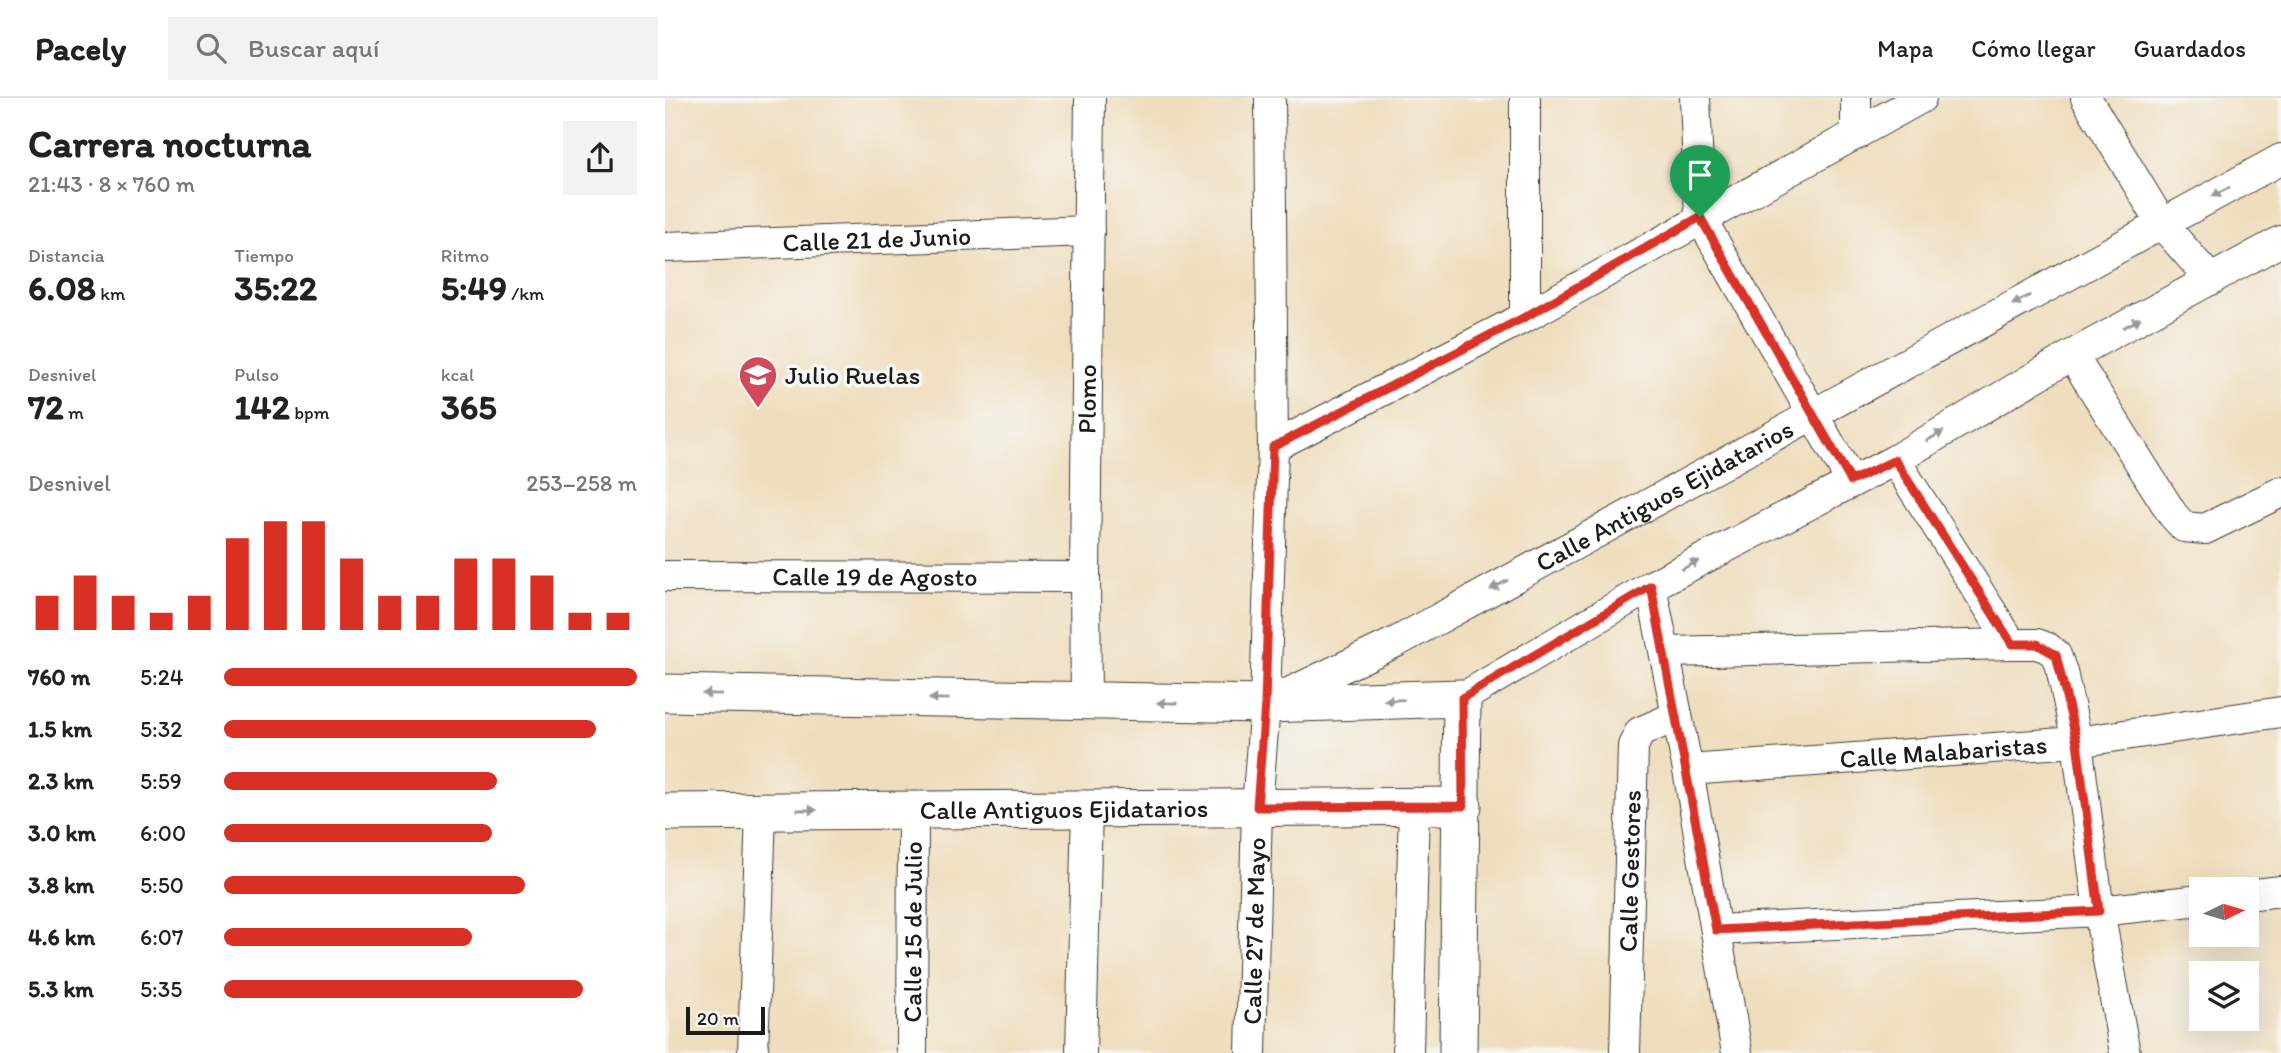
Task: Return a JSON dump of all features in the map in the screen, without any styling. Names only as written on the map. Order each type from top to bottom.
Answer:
[{"type":"street","name":"Plomo","points":[[1086,702],[1084,577],[1090,98]]},
{"type":"street","name":"Calle 27 de Mayo","points":[[1251,1053],[1257,807],[1265,704],[1273,447],[1270,98]]},
{"type":"street","points":[[1525,98],[1525,317]]},
{"type":"street","points":[[1695,98],[1700,217],[1851,481]]},
{"type":"street","points":[[1856,98],[1856,135]]},
{"type":"street","points":[[1273,447],[1525,317],[1700,217],[1921,98]]},
{"type":"street","points":[[2086,98],[2162,224],[2211,280]]},
{"type":"street","name":"Calle Antiguos Ejidatarios","points":[[1265,704],[1398,641],[2281,159]]},
{"type":"street","name":"Calle 21 de Junio","points":[[665,247],[1089,230]]},
{"type":"street","name":"Calle Antiguos Ejidatarios","points":[[665,693],[1265,704],[1462,698],[1651,586],[1895,460],[2072,355],[2281,241]]},
{"type":"street","points":[[2072,355],[2173,515],[2184,527],[2193,530],[2213,526],[2281,492]]},
{"type":"street","points":[[1895,460],[2012,644]]},
{"type":"street","name":"Calle 19 de Agosto","points":[[665,576],[1084,577]]},
{"type":"street","points":[[1651,586],[1688,770],[1737,1053]]},
{"type":"street","points":[[1665,652],[2012,644],[2037,644],[2048,648],[2056,655],[2077,742],[2099,911],[2125,1053]]},
{"type":"street","points":[[1458,1053],[1463,806],[1462,698]]},
{"type":"street","name":"Calle Malabaristas","points":[[1688,770],[2077,742],[2281,712]]},
{"type":"street","name":"Calle Gestores","points":[[1625,1053],[1633,746],[1640,732],[1677,716]]},
{"type":"street","points":[[1408,1053],[1414,804]]},
{"type":"street","name":"Calle Antiguos Ejidatarios","points":[[665,812],[1414,804],[1463,806]]},
{"type":"street","points":[[1081,1053],[1087,807]]},
{"type":"street","points":[[753,1053],[761,810]]},
{"type":"street","name":"Calle 15 de Julio","points":[[912,1053],[913,811]]},
{"type":"street","points":[[2259,894],[2281,891]]},
{"type":"street","points":[[1716,930],[2099,911],[2189,901]]},
{"type":"place","name":"Julio Ruelas","points":[[758,409]]},
{"type":"route","points":[[1700,217],[1851,481],[1895,460],[2012,644],[2037,644],[2056,655],[2077,742],[2099,911],[1716,930],[1688,770],[1651,586],[1462,698],[1463,806],[1414,804],[1257,807],[1265,704],[1273,447],[1525,317],[1700,217]]}]
